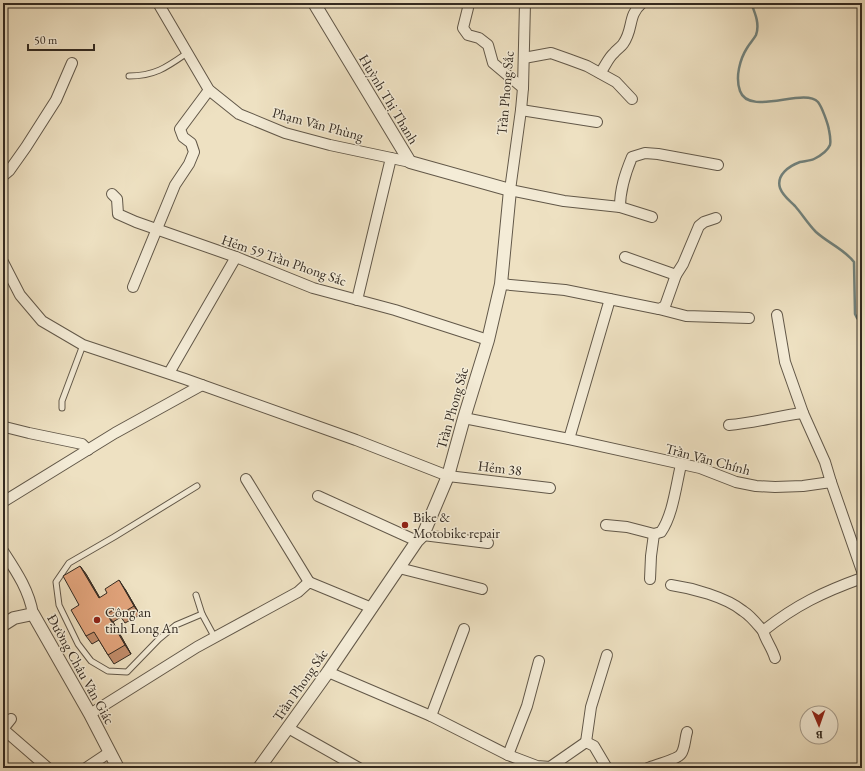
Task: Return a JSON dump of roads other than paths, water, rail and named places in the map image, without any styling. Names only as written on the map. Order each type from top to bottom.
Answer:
[{"type":"street","name":"Phạm Văn Phùng","points":[[158,3],[209,90],[239,114],[285,133],[330,145],[410,162]]},
{"type":"street","name":"Huỳnh Thị Thanh","points":[[314,3],[410,162],[510,190]]},
{"type":"street","points":[[466,3],[468,8],[463,28],[468,35],[479,38],[488,44],[494,63],[523,88]]},
{"type":"street","name":"Trần Phong Sắc","points":[[259,768],[328,672],[420,538],[448,476],[488,340],[501,284],[510,190],[523,88],[525,3]]},
{"type":"street","points":[[600,73],[613,53],[623,44],[630,28],[631,17],[636,8],[642,3]]},
{"type":"street","points":[[524,58],[551,53],[587,66],[616,82],[632,99]]},
{"type":"street","points":[[3,176],[9,171],[22,153],[56,100],[72,63]]},
{"type":"street","points":[[133,287],[175,185],[189,164],[194,152],[191,143],[183,137],[180,129],[209,90]]},
{"type":"street","points":[[521,110],[597,122]]},
{"type":"street","points":[[620,207],[620,194],[625,173],[632,157],[645,154],[658,154],[718,165]]},
{"type":"street","points":[[357,300],[391,158]]},
{"type":"street","points":[[510,190],[564,201],[620,207],[652,217]]},
{"type":"street","name":"Hẻm 59 Trần Phong Sắc","points":[[112,194],[116,199],[118,214],[136,222],[236,257],[313,288],[395,310],[488,340]]},
{"type":"street","points":[[659,309],[666,306],[676,275],[683,264],[699,226],[704,222],[716,218]]},
{"type":"street","points":[[169,373],[236,257]]},
{"type":"street","points":[[625,257],[676,275]]},
{"type":"street","name":"Hẻm 38","points":[[3,263],[20,295],[42,321],[83,345],[169,373],[356,440],[448,476],[550,488]]},
{"type":"street","points":[[501,284],[565,290],[686,316],[749,318]]},
{"type":"street","points":[[569,439],[610,299]]},
{"type":"street","points":[[777,315],[785,362],[803,413],[825,462],[830,482],[862,571]]},
{"type":"street","points":[[3,502],[114,433],[202,385]]},
{"type":"street","points":[[730,425],[754,423],[777,416],[803,413]]},
{"type":"street","name":"Trần Văn Chính","points":[[464,418],[569,439],[700,468],[736,482],[756,486],[803,486],[830,482]]},
{"type":"street","points":[[5,427],[29,434],[82,444],[88,450]]},
{"type":"street","points":[[606,525],[627,527],[654,534],[661,532],[665,527],[671,508],[681,464]]},
{"type":"street","points":[[246,479],[310,582],[372,608]]},
{"type":"street","points":[[318,496],[420,538],[488,543]]},
{"type":"street","points":[[650,579],[654,534]]},
{"type":"street","points":[[3,551],[22,581],[30,601],[32,614]]},
{"type":"street","points":[[399,568],[482,589]]},
{"type":"street","points":[[763,631],[783,615],[809,600],[837,587],[862,578]]},
{"type":"street","points":[[90,714],[197,647],[298,592],[310,582]]},
{"type":"street","points":[[671,585],[685,587],[720,598],[743,611],[763,631],[765,639],[772,647],[775,658]]},
{"type":"street","name":"Đường Châu Văn Giác","points":[[3,625],[14,618],[32,614],[90,714],[118,768]]},
{"type":"street","points":[[431,716],[464,629]]},
{"type":"street","points":[[328,672],[431,716],[508,755],[537,766],[550,768],[586,742],[591,708],[607,655]]},
{"type":"street","points":[[508,755],[527,706],[539,661]]},
{"type":"street","points":[[11,719],[3,729],[48,768]]},
{"type":"street","points":[[288,728],[359,768]]},
{"type":"street","points":[[648,768],[677,758],[682,754],[687,732]]},
{"type":"street","points":[[586,742],[594,746],[607,768]]},
{"type":"street","points":[[86,768],[110,752]]},
{"type":"lane","points":[[129,76],[139,76],[159,72],[187,53]]},
{"type":"lane","points":[[62,408],[62,401],[83,345]]},
{"type":"lane","points":[[197,486],[69,563],[56,582],[58,605],[78,644],[91,661],[108,671],[126,672],[159,639],[176,625],[202,614]]},
{"type":"lane","points":[[196,595],[202,614],[214,638]]},
{"type":"waterway","points":[[751,3],[756,19],[757,31],[755,37],[744,52],[740,63],[738,74],[740,91],[745,98],[754,102],[811,98],[820,104],[828,127],[830,138],[829,147],[819,157],[800,162],[792,166],[784,172],[779,183],[784,196],[795,206],[810,226],[826,240],[846,253],[854,262],[855,314],[862,323]]},
{"type":"place","name":"Bike & Motobike repair","points":[[405,525]]},
{"type":"place","name":"Công an tỉnh Long An","points":[[97,620]]}]
